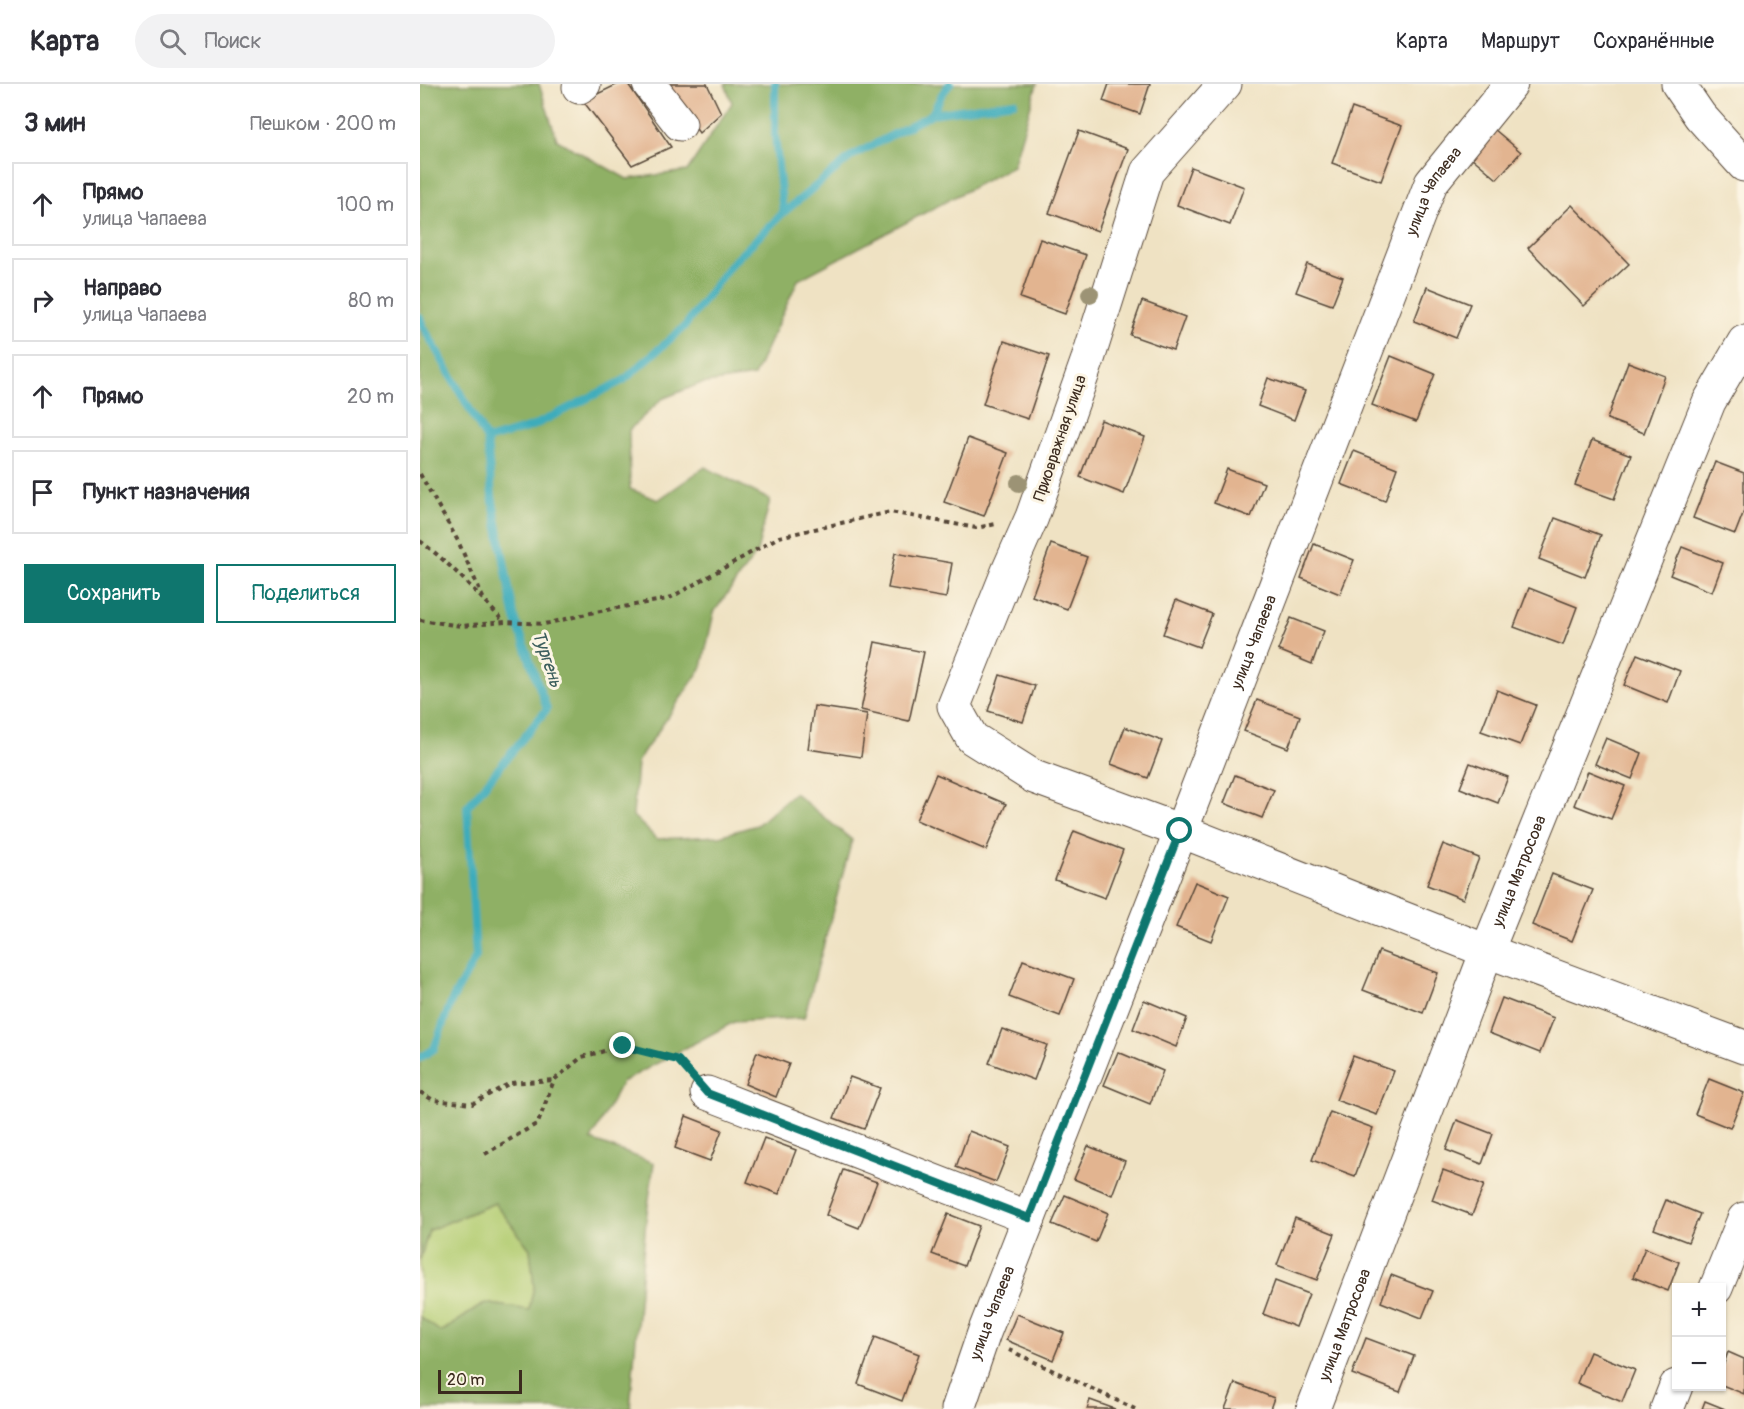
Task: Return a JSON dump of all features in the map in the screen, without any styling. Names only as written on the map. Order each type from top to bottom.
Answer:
[{"type":"street","points":[[648,84],[680,124]]},
{"type":"street","name":"Приовражная улица","points":[[1180,831],[1034,777],[972,738],[954,706],[1032,517],[1088,359],[1147,172],[1226,84]]},
{"type":"street","name":"улица Чапаева","points":[[958,1409],[984,1333],[1431,183],[1511,84]]},
{"type":"street","points":[[1678,84],[1701,116],[1744,165]]},
{"type":"street","name":"улица Матросова","points":[[1313,1409],[1487,951],[1709,402],[1744,342]]},
{"type":"street","points":[[1180,831],[1487,951],[1744,1047]]},
{"type":"street","points":[[707,1093],[1029,1218]]},
{"type":"street","points":[[1718,1283],[1744,1219]]},
{"type":"street","points":[[1667,1409],[1675,1391]]},
{"type":"path","points":[[420,474],[459,541],[484,600]]},
{"type":"path","points":[[420,620],[461,626],[505,622],[545,624],[595,612],[668,599],[779,537],[890,512],[976,528]]},
{"type":"path","points":[[420,541],[433,550],[505,622]]},
{"type":"path","points":[[485,1154],[538,1123],[554,1080],[582,1057],[623,1046],[678,1060],[707,1093]]},
{"type":"path","points":[[420,1092],[433,1100],[472,1104],[510,1083],[554,1080]]},
{"type":"path","points":[[984,1333],[1005,1348],[1135,1409]]},
{"type":"green space","points":[[420,84],[539,84],[557,140],[627,179],[687,171],[732,103],[725,84],[1037,84],[1013,166],[798,280],[754,376],[699,384],[662,399],[629,430],[630,489],[658,500],[705,467],[770,500],[757,552],[714,612],[702,667],[637,762],[633,816],[657,839],[719,836],[757,825],[794,793],[852,840],[804,1018],[734,1022],[622,1082],[591,1140],[654,1163],[646,1220],[630,1409],[420,1409],[420,1317],[441,1332],[485,1303],[529,1310],[534,1286],[530,1249],[495,1203],[429,1230],[420,1260]]},
{"type":"green space","points":[[495,1203],[530,1249],[534,1286],[529,1310],[485,1303],[441,1332],[420,1317],[420,1260],[429,1230]]},
{"type":"building","points":[[618,84],[628,84],[671,147],[632,165],[583,101]]},
{"type":"building","points":[[664,84],[707,84],[721,113],[699,133]]},
{"type":"building","points":[[1109,84],[1150,84],[1140,114],[1103,101]]},
{"type":"building","points":[[1352,108],[1402,126],[1381,181],[1332,163]]},
{"type":"building","points":[[1494,129],[1521,152],[1497,179],[1471,157]]},
{"type":"building","points":[[1079,131],[1128,149],[1098,231],[1049,213]]},
{"type":"building","points":[[1191,167],[1244,187],[1230,225],[1177,205]]},
{"type":"building","points":[[1572,205],[1629,264],[1584,306],[1528,248]]},
{"type":"building","points":[[1040,239],[1086,255],[1065,314],[1020,298]]},
{"type":"building","points":[[1307,264],[1343,277],[1332,305],[1296,292]]},
{"type":"building","points":[[1427,287],[1470,304],[1456,338],[1414,321]]},
{"type":"building","points":[[1142,301],[1185,317],[1173,350],[1130,335]]},
{"type":"building","points":[[1004,341],[1049,356],[1028,419],[983,404]]},
{"type":"building","points":[[1391,356],[1435,374],[1416,422],[1372,405]]},
{"type":"building","points":[[1628,362],[1665,376],[1644,433],[1607,419]]},
{"type":"building","points":[[1268,378],[1305,391],[1294,420],[1258,406]]},
{"type":"building","points":[[1101,420],[1145,437],[1124,494],[1080,477]]},
{"type":"building","points":[[968,438],[1008,453],[984,516],[944,502]]},
{"type":"building","points":[[1592,440],[1631,455],[1614,499],[1575,485]]},
{"type":"building","points":[[1354,451],[1397,468],[1385,501],[1341,484]]},
{"type":"building","points":[[1715,462],[1744,473],[1744,511],[1735,534],[1693,518]]},
{"type":"building","points":[[1227,469],[1264,483],[1251,517],[1214,503]]},
{"type":"building","points":[[1555,518],[1601,535],[1585,577],[1539,559]]},
{"type":"building","points":[[1051,544],[1087,557],[1067,609],[1032,596]]},
{"type":"building","points":[[1314,544],[1354,560],[1340,594],[1301,578]]},
{"type":"building","points":[[1682,547],[1723,563],[1712,592],[1670,575]]},
{"type":"building","points":[[895,553],[952,563],[946,598],[888,588]]},
{"type":"building","points":[[1529,588],[1577,607],[1563,645],[1514,627]]},
{"type":"building","points":[[1176,600],[1212,614],[1199,647],[1163,634]]},
{"type":"building","points":[[1291,618],[1324,631],[1312,664],[1278,650]]},
{"type":"building","points":[[875,642],[924,652],[909,721],[861,710]]},
{"type":"building","points":[[1637,654],[1680,671],[1668,703],[1624,685]]},
{"type":"building","points":[[1000,675],[1035,686],[1023,722],[988,711]]},
{"type":"building","points":[[1497,690],[1536,705],[1520,745],[1481,731]]},
{"type":"building","points":[[1257,700],[1300,716],[1288,748],[1244,731]]},
{"type":"building","points":[[814,706],[867,714],[861,757],[808,749]]},
{"type":"building","points":[[1125,727],[1162,741],[1148,778],[1111,764]]},
{"type":"building","points":[[1606,738],[1642,753],[1632,779],[1595,764]]},
{"type":"building","points":[[1470,763],[1508,777],[1498,803],[1460,788]]},
{"type":"building","points":[[1588,771],[1625,786],[1611,819],[1574,805]]},
{"type":"building","points":[[936,774],[1006,804],[986,850],[916,820]]},
{"type":"building","points":[[1235,775],[1274,790],[1262,818],[1224,803]]},
{"type":"building","points":[[1074,831],[1123,850],[1105,898],[1055,880]]},
{"type":"building","points":[[1443,844],[1479,858],[1463,899],[1427,885]]},
{"type":"building","points":[[1552,874],[1593,890],[1572,941],[1532,925]]},
{"type":"building","points":[[1195,882],[1229,896],[1211,941],[1176,927]]},
{"type":"building","points":[[1379,951],[1438,973],[1423,1013],[1363,990]]},
{"type":"building","points":[[1023,960],[1074,979],[1060,1016],[1009,997]]},
{"type":"building","points":[[1502,998],[1554,1018],[1540,1053],[1489,1033]]},
{"type":"building","points":[[1144,1000],[1187,1018],[1176,1047],[1133,1029]]},
{"type":"building","points":[[1002,1029],[1047,1045],[1034,1080],[989,1063]]},
{"type":"building","points":[[757,1052],[789,1064],[776,1097],[745,1084]]},
{"type":"building","points":[[1118,1052],[1163,1071],[1150,1104],[1104,1085]]},
{"type":"building","points":[[1353,1056],[1394,1071],[1377,1115],[1336,1100]]},
{"type":"building","points":[[850,1077],[880,1088],[864,1129],[834,1118]]},
{"type":"building","points":[[1709,1079],[1744,1093],[1730,1128],[1695,1114]]},
{"type":"building","points":[[1330,1112],[1373,1128],[1355,1176],[1312,1160]]},
{"type":"building","points":[[686,1116],[722,1130],[710,1161],[675,1148]]},
{"type":"building","points":[[1457,1120],[1493,1134],[1482,1164],[1446,1150]]},
{"type":"building","points":[[969,1131],[1010,1147],[996,1182],[956,1167]]},
{"type":"building","points":[[764,1138],[796,1150],[779,1194],[747,1182]]},
{"type":"building","points":[[1088,1146],[1125,1161],[1112,1195],[1074,1179]]},
{"type":"building","points":[[843,1170],[877,1182],[859,1228],[826,1215]]},
{"type":"building","points":[[1443,1170],[1484,1185],[1472,1215],[1432,1200]]},
{"type":"building","points":[[1065,1195],[1108,1213],[1096,1242],[1052,1224]]},
{"type":"building","points":[[1666,1200],[1700,1214],[1688,1242],[1654,1229]]},
{"type":"building","points":[[948,1214],[979,1226],[964,1266],[932,1254]]},
{"type":"building","points":[[1295,1218],[1335,1234],[1317,1280],[1277,1265]]},
{"type":"building","points":[[1645,1248],[1679,1262],[1668,1291],[1633,1277]]},
{"type":"building","points":[[1391,1275],[1433,1291],[1422,1318],[1381,1302]]},
{"type":"building","points":[[1275,1281],[1309,1294],[1296,1327],[1263,1314]]},
{"type":"building","points":[[1017,1314],[1064,1333],[1053,1360],[1006,1340]]},
{"type":"building","points":[[875,1337],[919,1354],[902,1401],[858,1384]]},
{"type":"building","points":[[1366,1338],[1414,1356],[1400,1392],[1352,1374]]},
{"type":"building","points":[[1590,1352],[1635,1370],[1622,1402],[1577,1383]]},
{"type":"building","points":[[1728,1352],[1744,1359],[1744,1394],[1726,1387]]},
{"type":"building","points":[[1235,1383],[1274,1398],[1270,1409],[1225,1409]]},
{"type":"building","points":[[1090,1400],[1115,1409],[1087,1409]]},
{"type":"building","points":[[1705,1401],[1725,1409],[1702,1409]]},
{"type":"waterway","points":[[775,84],[775,135],[783,213]]},
{"type":"waterway","points":[[932,114],[950,84]]},
{"type":"waterway","points":[[487,440],[531,427],[624,380],[685,326],[730,265],[783,213],[852,156],[932,114],[1014,102]]},
{"type":"waterway","name":"Тургень","points":[[420,317],[487,440],[492,496],[514,615],[547,709],[467,807],[476,957],[451,1002],[434,1049],[420,1058]]},
{"type":"route","points":[[623,1046],[678,1060],[707,1093],[1029,1218],[1180,831]]}]
